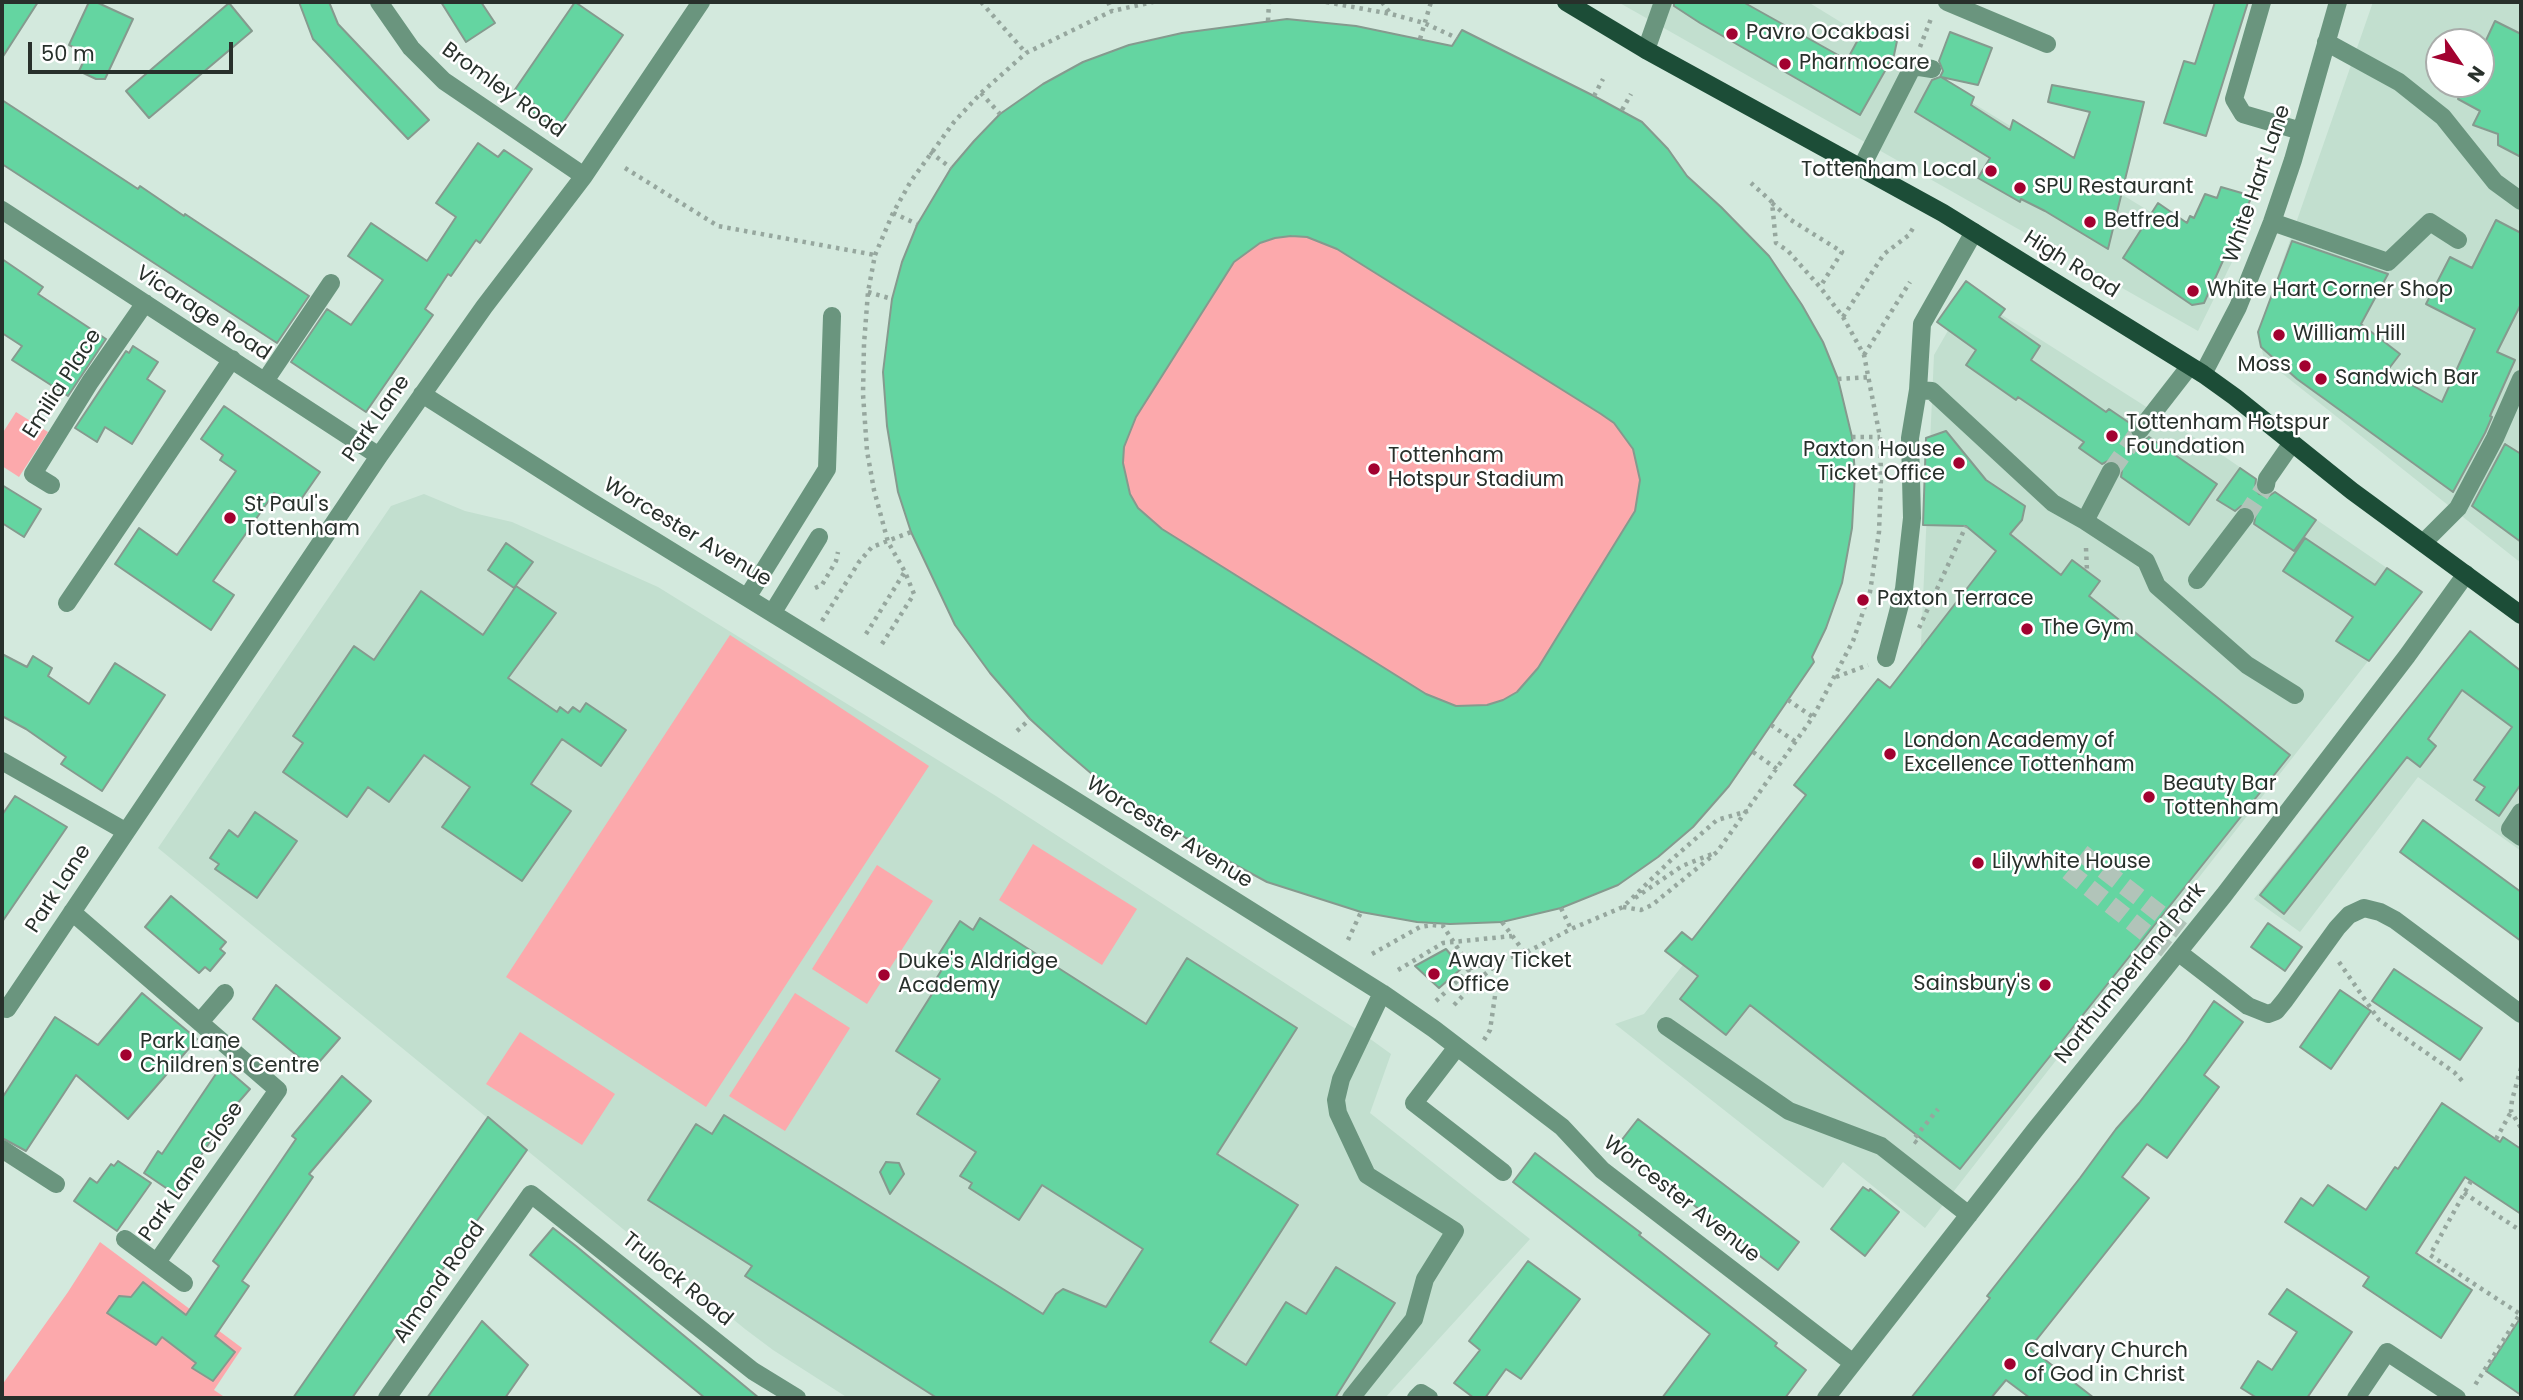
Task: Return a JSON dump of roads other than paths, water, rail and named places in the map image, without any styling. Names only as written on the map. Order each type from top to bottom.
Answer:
[{"type":"main road","name":"High Road","points":[[1566,2],[1646,50],[1974,232],[2196,371],[2235,397],[2423,543],[2521,615]]},
{"type":"street","name":"Bromley Road","points":[[379,2],[411,48],[444,81],[584,176]]},
{"type":"street","name":"Park Lane","points":[[7,1009],[379,456],[484,307],[584,176],[701,2]]},
{"type":"street","points":[[1646,50],[1663,2]]},
{"type":"street","points":[[1947,2],[2047,44]]},
{"type":"street","points":[[2262,2],[2234,99],[2243,114],[2301,131]]},
{"type":"street","name":"White Hart Lane","points":[[2140,430],[2196,371],[2238,307],[2272,222],[2338,2]]},
{"type":"street","points":[[2326,42],[2399,82],[2443,117],[2495,182],[2521,201]]},
{"type":"street","points":[[1861,168],[1913,66],[1932,69]]},
{"type":"street","name":"Vicarage Road","points":[[2,211],[379,456]]},
{"type":"street","points":[[2272,222],[2388,262],[2430,222],[2458,240]]},
{"type":"street","points":[[1886,658],[1903,589],[1912,519],[1910,438],[1918,390],[1922,324],[1974,232]]},
{"type":"street","points":[[265,381],[331,283]]},
{"type":"street","name":"Emilia Place","points":[[51,485],[33,474],[90,382],[145,303]]},
{"type":"street","points":[[748,596],[827,469],[832,316]]},
{"type":"street","points":[[67,603],[232,359]]},
{"type":"street","points":[[2423,543],[2458,508],[2495,438],[2521,379]]},
{"type":"street","points":[[1918,390],[1932,391],[2053,503],[2146,562],[2157,586],[2247,665],[2295,695]]},
{"type":"street","name":"Worcester Avenue","points":[[422,394],[1382,993],[1457,1046],[1562,1127],[1602,1170],[1853,1363]]},
{"type":"street","points":[[2266,485],[2267,479],[2292,443]]},
{"type":"street","points":[[2085,521],[2111,471]]},
{"type":"street","points":[[2197,580],[2245,517]]},
{"type":"street","points":[[773,612],[819,537]]},
{"type":"street","name":"Northumberland Park","points":[[1826,1398],[2178,952],[2407,656],[2466,574]]},
{"type":"street","points":[[2,761],[125,831]]},
{"type":"street","points":[[2521,812],[2510,829],[2521,837]]},
{"type":"street","points":[[2178,952],[2248,1006],[2268,1014],[2276,1011],[2286,1000],[2348,915],[2364,908],[2395,920],[2521,1014]]},
{"type":"street","name":"Park Lane Close","points":[[72,912],[278,1090],[157,1262]]},
{"type":"street","points":[[200,1022],[225,993]]},
{"type":"street","points":[[1351,1398],[1413,1319],[1425,1279],[1455,1231],[1367,1175],[1338,1113],[1336,1100],[1341,1079],[1382,993]]},
{"type":"street","points":[[1666,1026],[1789,1111],[1881,1146],[1969,1215]]},
{"type":"street","points":[[1457,1046],[1413,1103],[1503,1172]]},
{"type":"street","points":[[2,1149],[56,1184]]},
{"type":"street","name":"Almond Road","points":[[387,1398],[531,1194]]},
{"type":"street","name":"Trulock Road","points":[[531,1194],[753,1371],[797,1398]]},
{"type":"street","name":"Park Lane Close","points":[[125,1239],[184,1283]]},
{"type":"street","points":[[2356,1398],[2386,1352],[2457,1398]]},
{"type":"street","points":[[1416,1398],[1421,1393],[1429,1398]]},
{"type":"tunnel","points":[[2111,471],[2140,430]]},
{"type":"tunnel","points":[[2245,517],[2266,485]]},
{"type":"tunnel","points":[[2082,853],[2190,937]]},
{"type":"tunnel","points":[[2068,871],[2175,956]]},
{"type":"place","name":"Pavro Ocakbasi","points":[[1732,34]]},
{"type":"place","name":"Pharmocare","points":[[1785,64]]},
{"type":"place","name":"Tottenham Local","points":[[1991,171]]},
{"type":"place","name":"SPU Restaurant","points":[[2020,188]]},
{"type":"place","name":"Betfred","points":[[2090,222]]},
{"type":"place","name":"White Hart Corner Shop","points":[[2193,291]]},
{"type":"place","name":"William Hill","points":[[2279,335]]},
{"type":"place","name":"Moss","points":[[2305,366]]},
{"type":"place","name":"Sandwich Bar","points":[[2321,379]]},
{"type":"place","name":"Tottenham Hotspur Foundation","points":[[2112,436]]},
{"type":"place","name":"Paxton House Ticket Office","points":[[1959,463]]},
{"type":"place","name":"Tottenham Hotspur Stadium","points":[[1374,469]]},
{"type":"place","name":"St Paul's Tottenham","points":[[230,518]]},
{"type":"place","name":"Paxton Terrace","points":[[1863,600]]},
{"type":"place","name":"The Gym","points":[[2027,629]]},
{"type":"place","name":"London Academy of Excellence Tottenham","points":[[1890,754]]},
{"type":"place","name":"Beauty Bar Tottenham","points":[[2149,797]]},
{"type":"place","name":"Lilywhite House","points":[[1978,863]]},
{"type":"place","name":"Away Ticket Office","points":[[1434,974]]},
{"type":"place","name":"Duke's Aldridge Academy","points":[[884,975]]},
{"type":"place","name":"Sainsbury's","points":[[2045,985]]},
{"type":"place","name":"Park Lane Children's Centre","points":[[126,1055]]},
{"type":"place","name":"Calvary Church of God in Christ","points":[[2010,1364]]}]
